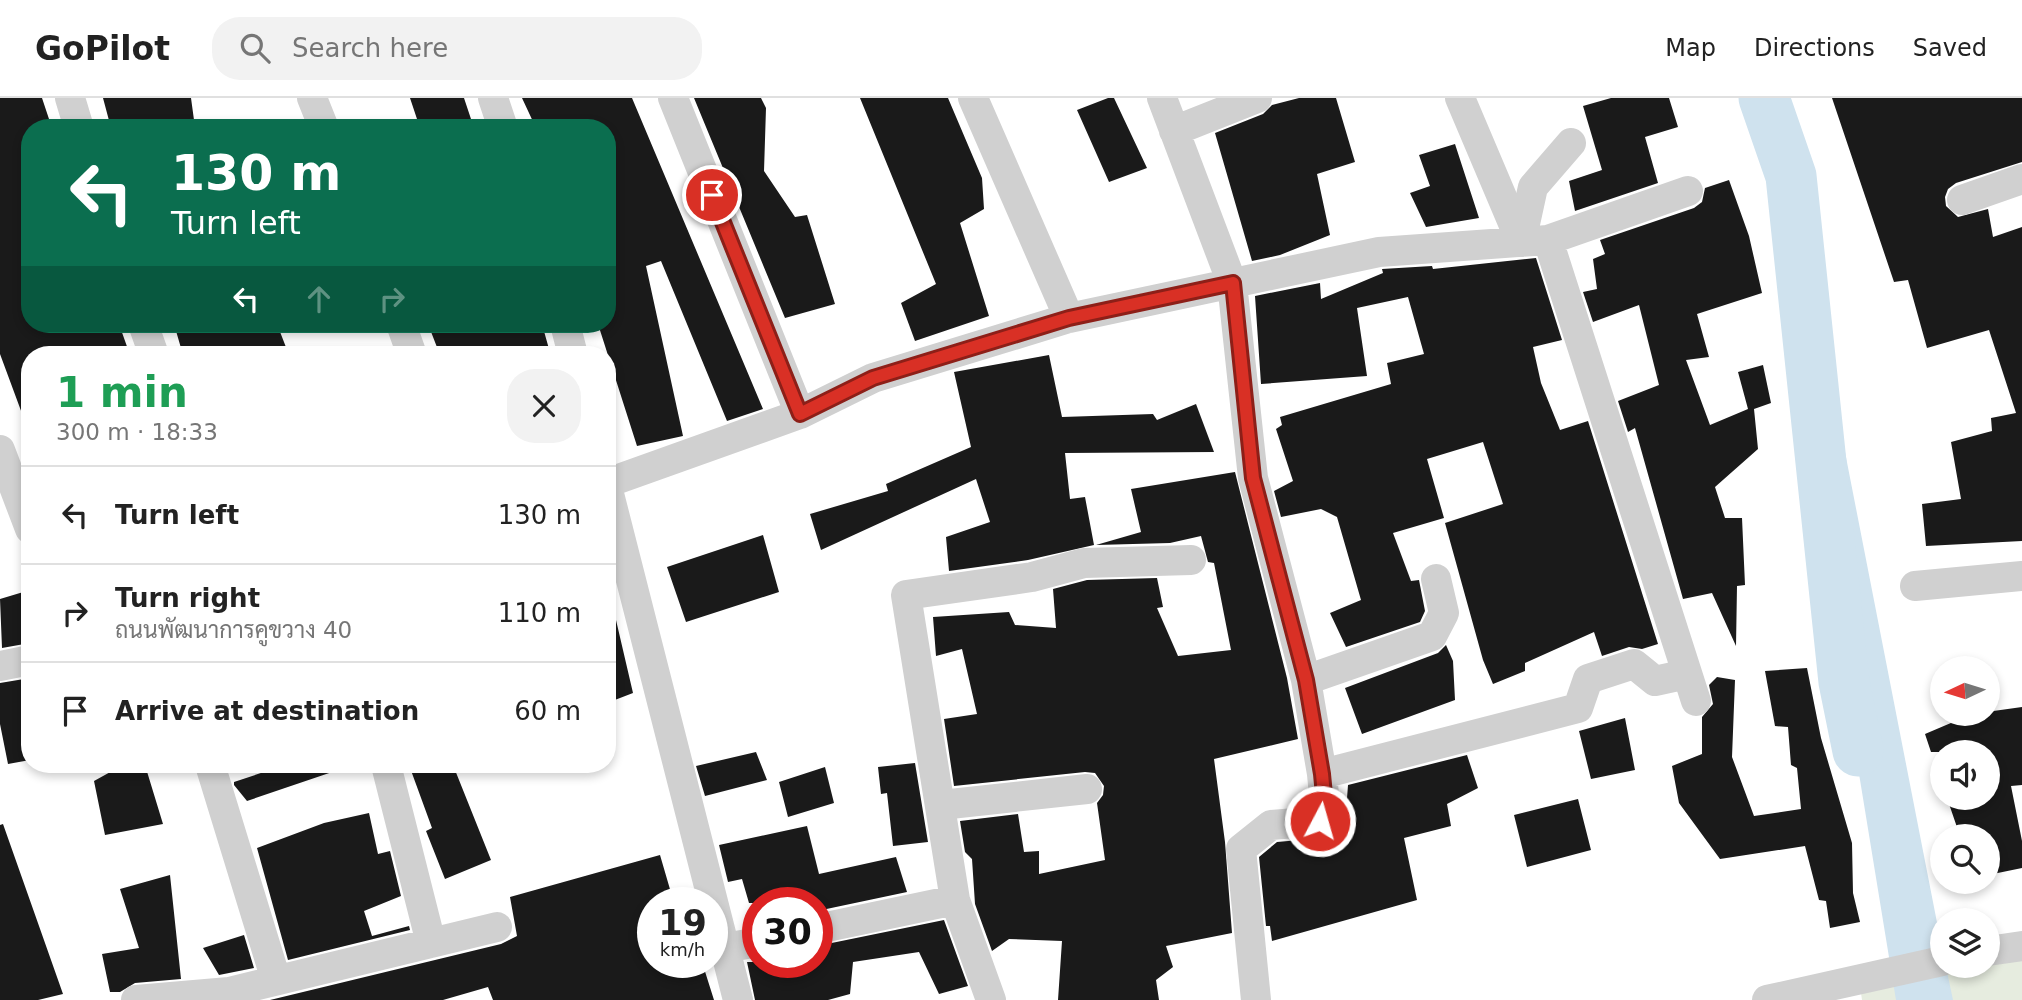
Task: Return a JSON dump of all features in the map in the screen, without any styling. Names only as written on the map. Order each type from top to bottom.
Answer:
[{"type":"street","points":[[69,98],[76,119]]},
{"type":"street","points":[[312,98],[320,119]]},
{"type":"street","points":[[493,98],[500,119]]},
{"type":"street","points":[[673,98],[800,414]]},
{"type":"street","points":[[973,98],[1069,318]]},
{"type":"street","points":[[1162,98],[1233,283],[1253,478],[1306,680],[1322,774],[1324,795],[1320,821],[1271,825],[1241,849],[1256,1000]]},
{"type":"street","points":[[1174,131],[1257,98]]},
{"type":"street","points":[[1322,774],[1578,708],[1588,679],[1634,664],[1655,681],[1691,688],[1535,241],[1460,98]]},
{"type":"street","points":[[1535,241],[1533,187],[1571,143]]},
{"type":"street","points":[[1962,200],[2022,179]]},
{"type":"street","points":[[616,482],[800,414],[873,378],[1069,318],[1379,252],[1535,241],[1688,191]]},
{"type":"street","points":[[0,450],[21,505]]},
{"type":"street","points":[[616,520],[709,887]]},
{"type":"street","points":[[991,1000],[955,901],[906,595],[1032,577],[1084,563],[1191,560]]},
{"type":"street","points":[[1915,586],[2022,576]]},
{"type":"street","points":[[1306,680],[1432,636],[1444,612],[1436,579]]},
{"type":"street","points":[[0,666],[21,662]]},
{"type":"street","points":[[213,773],[276,980]]},
{"type":"street","points":[[388,773],[431,943]]},
{"type":"street","points":[[941,805],[1087,789]]},
{"type":"street","points":[[833,926],[955,901]]},
{"type":"street","points":[[136,1000],[230,996],[276,980],[497,927]]},
{"type":"street","points":[[2000,949],[2022,946]]},
{"type":"street","points":[[728,960],[738,1000]]},
{"type":"street","points":[[1767,1000],[1930,964]]},
{"type":"shaded area","points":[[2022,946],[2022,1000],[1862,1000],[1859,979],[1930,968],[1930,978],[2000,978],[2000,949]]},
{"type":"water","points":[[1791,176],[1934,908],[1930,908],[1930,978],[1948,978],[1953,1000],[1896,1000],[1844,682]]},
{"type":"building","points":[[0,98],[42,98],[49,119],[21,119],[21,333],[122,333],[127,346],[21,346],[21,411],[0,354]]},
{"type":"building","points":[[103,98],[191,98],[194,119],[109,119]]},
{"type":"building","points":[[410,98],[464,98],[471,119],[417,119]]},
{"type":"building","points":[[522,98],[632,98],[763,409],[727,421],[661,261],[646,266],[683,436],[637,446],[616,380],[616,346],[605,346],[601,333],[616,333],[616,119],[532,119]]},
{"type":"building","points":[[694,98],[761,98],[766,108],[764,171],[795,217],[807,215],[835,304],[785,318]]},
{"type":"building","points":[[860,98],[948,98],[982,178],[984,209],[960,223],[989,316],[915,341],[901,303],[936,284]]},
{"type":"building","points":[[1114,98],[1147,168],[1109,182],[1077,110]]},
{"type":"building","points":[[1299,98],[1336,98],[1355,162],[1317,174],[1330,235],[1280,255],[1252,261],[1215,133],[1263,114],[1272,105]]},
{"type":"building","points":[[1611,98],[1669,98],[1678,127],[1645,137],[1658,183],[1575,211],[1569,181],[1602,170],[1583,106]]},
{"type":"building","points":[[1832,98],[2022,98],[2022,162],[1956,183],[1948,189],[1945,197],[1946,206],[1958,217],[1988,209],[1993,237],[2022,227],[2022,541],[1926,546],[1922,504],[1961,499],[1951,442],[1992,431],[1991,418],[2016,413],[1989,330],[1927,348],[1908,280],[1894,282]]},
{"type":"building","points":[[1455,144],[1479,218],[1426,227],[1410,193],[1430,186],[1419,155]]},
{"type":"building","points":[[1729,180],[1749,236],[1762,293],[1697,314],[1709,357],[1686,360],[1710,425],[1748,409],[1738,372],[1763,365],[1771,403],[1754,409],[1758,449],[1715,487],[1725,518],[1742,518],[1745,585],[1737,586],[1736,646],[1712,593],[1683,599],[1635,428],[1628,432],[1618,401],[1659,385],[1639,305],[1593,322],[1583,292],[1597,289],[1593,259],[1605,254],[1600,240],[1694,208],[1702,202],[1705,188]]},
{"type":"building","points":[[1536,258],[1562,340],[1533,347],[1541,383],[1560,430],[1588,421],[1658,644],[1642,649],[1629,647],[1602,656],[1594,632],[1525,663],[1525,671],[1493,684],[1483,660],[1445,523],[1503,504],[1483,442],[1427,459],[1444,518],[1393,533],[1411,581],[1419,580],[1425,611],[1420,622],[1346,647],[1330,613],[1361,600],[1337,517],[1321,509],[1281,517],[1274,491],[1293,481],[1276,429],[1282,425],[1280,417],[1391,384],[1387,363],[1424,354],[1408,297],[1357,308],[1367,376],[1261,384],[1255,296],[1320,283],[1321,299],[1383,273],[1382,269],[1432,266],[1433,269]]},
{"type":"building","points":[[177,333],[280,333],[286,346],[180,346]]},
{"type":"building","points":[[431,333],[545,333],[548,346],[437,346]]},
{"type":"building","points":[[1049,355],[1062,417],[1153,414],[1157,420],[1196,404],[1214,452],[1065,453],[1070,499],[1085,497],[1094,545],[1028,560],[949,571],[946,537],[990,522],[976,479],[821,550],[810,514],[888,491],[886,484],[971,447],[954,372]]},
{"type":"building","points":[[1235,472],[1287,678],[1298,739],[1214,759],[1225,842],[1232,933],[1166,946],[1173,967],[1156,980],[1159,1000],[1058,1000],[1062,941],[1009,939],[992,951],[975,904],[972,859],[965,852],[960,821],[1018,814],[1024,852],[1039,851],[1039,874],[1105,860],[1097,803],[1103,795],[1104,786],[1095,773],[1085,772],[954,786],[944,719],[977,714],[962,649],[936,656],[933,617],[1009,612],[1015,625],[1056,628],[1053,589],[1087,580],[1157,578],[1163,607],[1157,608],[1178,656],[1231,650],[1214,563],[1208,562],[1201,536],[1170,543],[1096,545],[1141,532],[1131,489]]},
{"type":"building","points":[[763,535],[779,592],[686,622],[667,567]]},
{"type":"building","points":[[21,593],[21,645],[2,648],[0,599]]},
{"type":"building","points":[[616,620],[633,693],[616,700]]},
{"type":"building","points":[[1446,645],[1453,661],[1455,700],[1362,734],[1345,688],[1438,653]]},
{"type":"building","points":[[1807,668],[1821,738],[1852,843],[1853,893],[1860,922],[1830,928],[1826,901],[1819,900],[1805,846],[1720,859],[1679,803],[1672,766],[1702,754],[1702,717],[1713,704],[1709,685],[1717,677],[1735,680],[1732,757],[1754,816],[1801,809],[1797,768],[1791,765],[1788,727],[1775,726],[1765,671]]},
{"type":"building","points":[[21,680],[21,762],[8,764],[0,724],[0,683]]},
{"type":"building","points":[[2022,707],[2022,785],[2011,786],[2022,841],[2022,868],[2000,873],[2000,824],[1956,824],[1951,810],[2000,810],[2000,740],[1930,740],[1930,749],[1925,734],[1944,726],[2000,726],[2000,710]]},
{"type":"building","points":[[1625,718],[1635,770],[1591,779],[1579,731]]},
{"type":"building","points":[[756,752],[767,780],[705,796],[696,766]]},
{"type":"building","points":[[1467,755],[1478,788],[1447,804],[1451,826],[1404,838],[1417,900],[1272,941],[1270,926],[1266,926],[1259,857],[1277,842],[1322,838],[1329,836],[1336,827],[1345,825],[1348,785]]},
{"type":"building","points":[[915,763],[928,842],[893,846],[887,793],[881,794],[878,767]]},
{"type":"building","points":[[825,767],[834,803],[788,817],[779,782]]},
{"type":"building","points":[[108,773],[147,773],[163,824],[105,835],[94,781]]},
{"type":"building","points":[[261,773],[329,773],[247,801],[234,782]]},
{"type":"building","points":[[412,773],[456,773],[491,860],[445,879],[426,831],[432,828]]},
{"type":"building","points":[[1578,799],[1591,850],[1527,867],[1514,815]]},
{"type":"building","points":[[369,813],[378,854],[390,851],[401,896],[364,911],[372,936],[409,926],[410,930],[288,960],[257,848],[324,823]]},
{"type":"building","points":[[3,824],[63,994],[38,1000],[0,1000],[0,825]]},
{"type":"building","points":[[807,826],[819,874],[896,857],[907,892],[833,908],[833,887],[744,887],[742,879],[728,882],[719,845]]},
{"type":"building","points":[[660,855],[669,887],[637,887],[637,978],[707,978],[714,1000],[493,1000],[488,987],[443,1000],[270,1000],[501,944],[517,936],[510,897]]},
{"type":"building","points":[[170,875],[181,979],[135,983],[120,992],[110,992],[102,954],[139,948],[120,889]]},
{"type":"building","points":[[944,920],[968,986],[939,994],[919,952],[853,962],[850,994],[828,1000],[755,1000],[750,978],[833,978],[833,943]]},
{"type":"building","points":[[244,935],[254,968],[219,975],[203,948]]},
{"type":"waterway","points":[[1764,98],[1791,176],[1844,682],[1858,751]]},
{"type":"route","points":[[712,195],[800,414],[873,378],[1069,318],[1233,283],[1253,478],[1306,680],[1322,774],[1324,795],[1320,821]]}]
